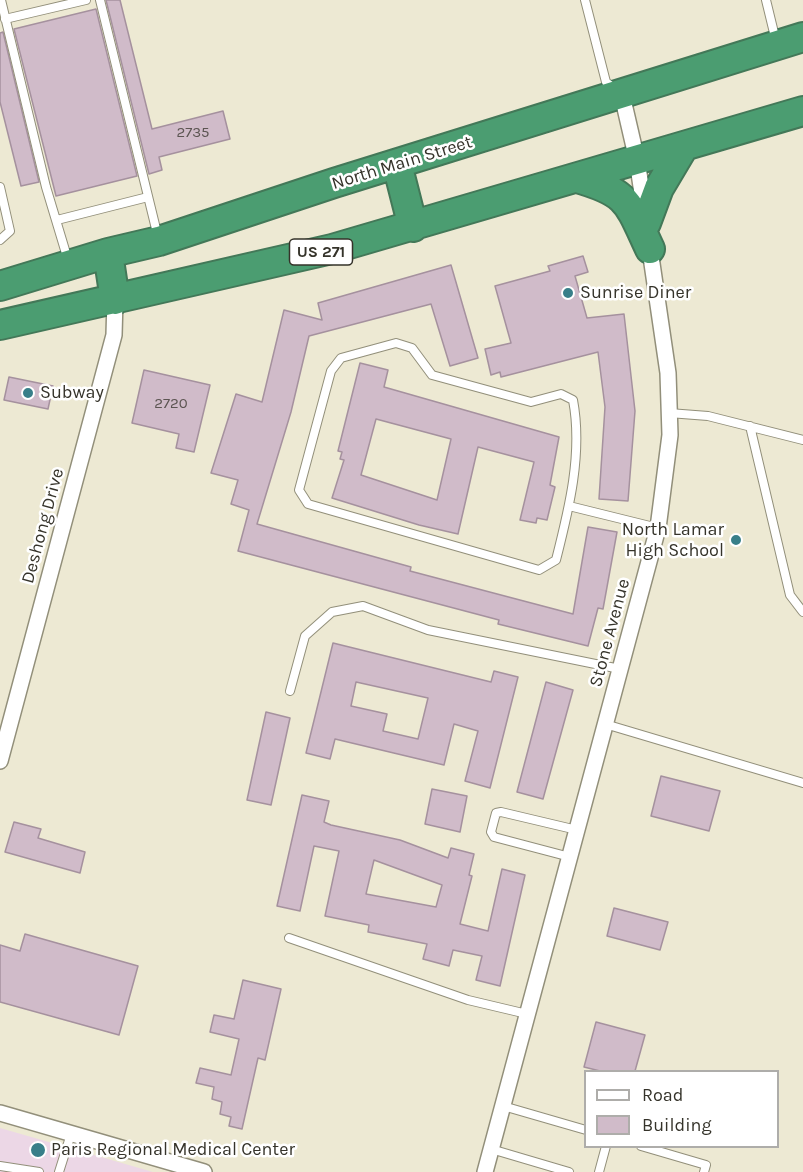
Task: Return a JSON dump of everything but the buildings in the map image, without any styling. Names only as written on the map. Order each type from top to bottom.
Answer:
[{"type":"highway","name":"North Main Street","points":[[0,286],[108,253],[159,241],[790,41]]},
{"type":"highway","name":"US 271","points":[[0,325],[332,249],[803,111]]},
{"type":"highway","points":[[648,236],[659,188],[684,146]]},
{"type":"highway","points":[[397,164],[413,227]]},
{"type":"highway","points":[[577,178],[613,190],[630,208],[648,236]]},
{"type":"highway","points":[[108,253],[115,300]]},
{"type":"street","name":"Stone Avenue","points":[[485,1172],[658,528],[670,435],[668,373],[637,160],[622,95]]},
{"type":"street","name":"Deshong Drive","points":[[0,761],[114,335],[115,300]]},
{"type":"street","points":[[0,1113],[204,1172]]},
{"type":"lane","points":[[1,0],[46,187],[69,265]]},
{"type":"lane","points":[[5,19],[86,0]]},
{"type":"lane","points":[[100,0],[159,241]]},
{"type":"lane","points":[[585,0],[606,82],[622,95]]},
{"type":"lane","points":[[766,0],[790,41]]},
{"type":"lane","points":[[0,187],[10,231],[0,240]]},
{"type":"lane","points":[[57,220],[148,197]]},
{"type":"lane","points":[[396,343],[412,348],[432,375],[531,402],[561,394],[573,400],[578,425],[569,506],[555,560],[539,570],[308,504],[299,490],[331,370],[341,358],[396,343]]},
{"type":"lane","points":[[669,413],[708,416],[803,440]]},
{"type":"lane","points":[[750,426],[790,595],[803,612]]},
{"type":"lane","points":[[569,506],[658,528]]},
{"type":"lane","points":[[290,691],[305,636],[332,612],[363,606],[428,630],[620,669]]},
{"type":"lane","points":[[605,724],[803,783]]},
{"type":"lane","points":[[570,857],[494,837],[491,832],[496,813],[501,812],[577,830]]},
{"type":"lane","points":[[289,938],[468,1000],[527,1014]]},
{"type":"lane","points":[[503,1106],[584,1130]]},
{"type":"lane","points":[[59,1172],[71,1134]]},
{"type":"lane","points":[[601,1170],[606,1148]]},
{"type":"lane","points":[[648,1148],[706,1165],[704,1172]]},
{"type":"lane","points":[[491,1149],[569,1172]]},
{"type":"lane","points":[[0,1166],[39,1172]]},
{"type":"shaded area","name":"Paris Regional Medical Center","points":[[0,1128],[153,1172],[0,1172]]},
{"type":"place","name":"Sunrise Diner","points":[[568,293]]},
{"type":"place","name":"Subway","points":[[28,393]]},
{"type":"place","name":"North Lamar High School","points":[[736,540]]},
{"type":"place","name":"Paris Regional Medical Center","points":[[38,1150]]}]
